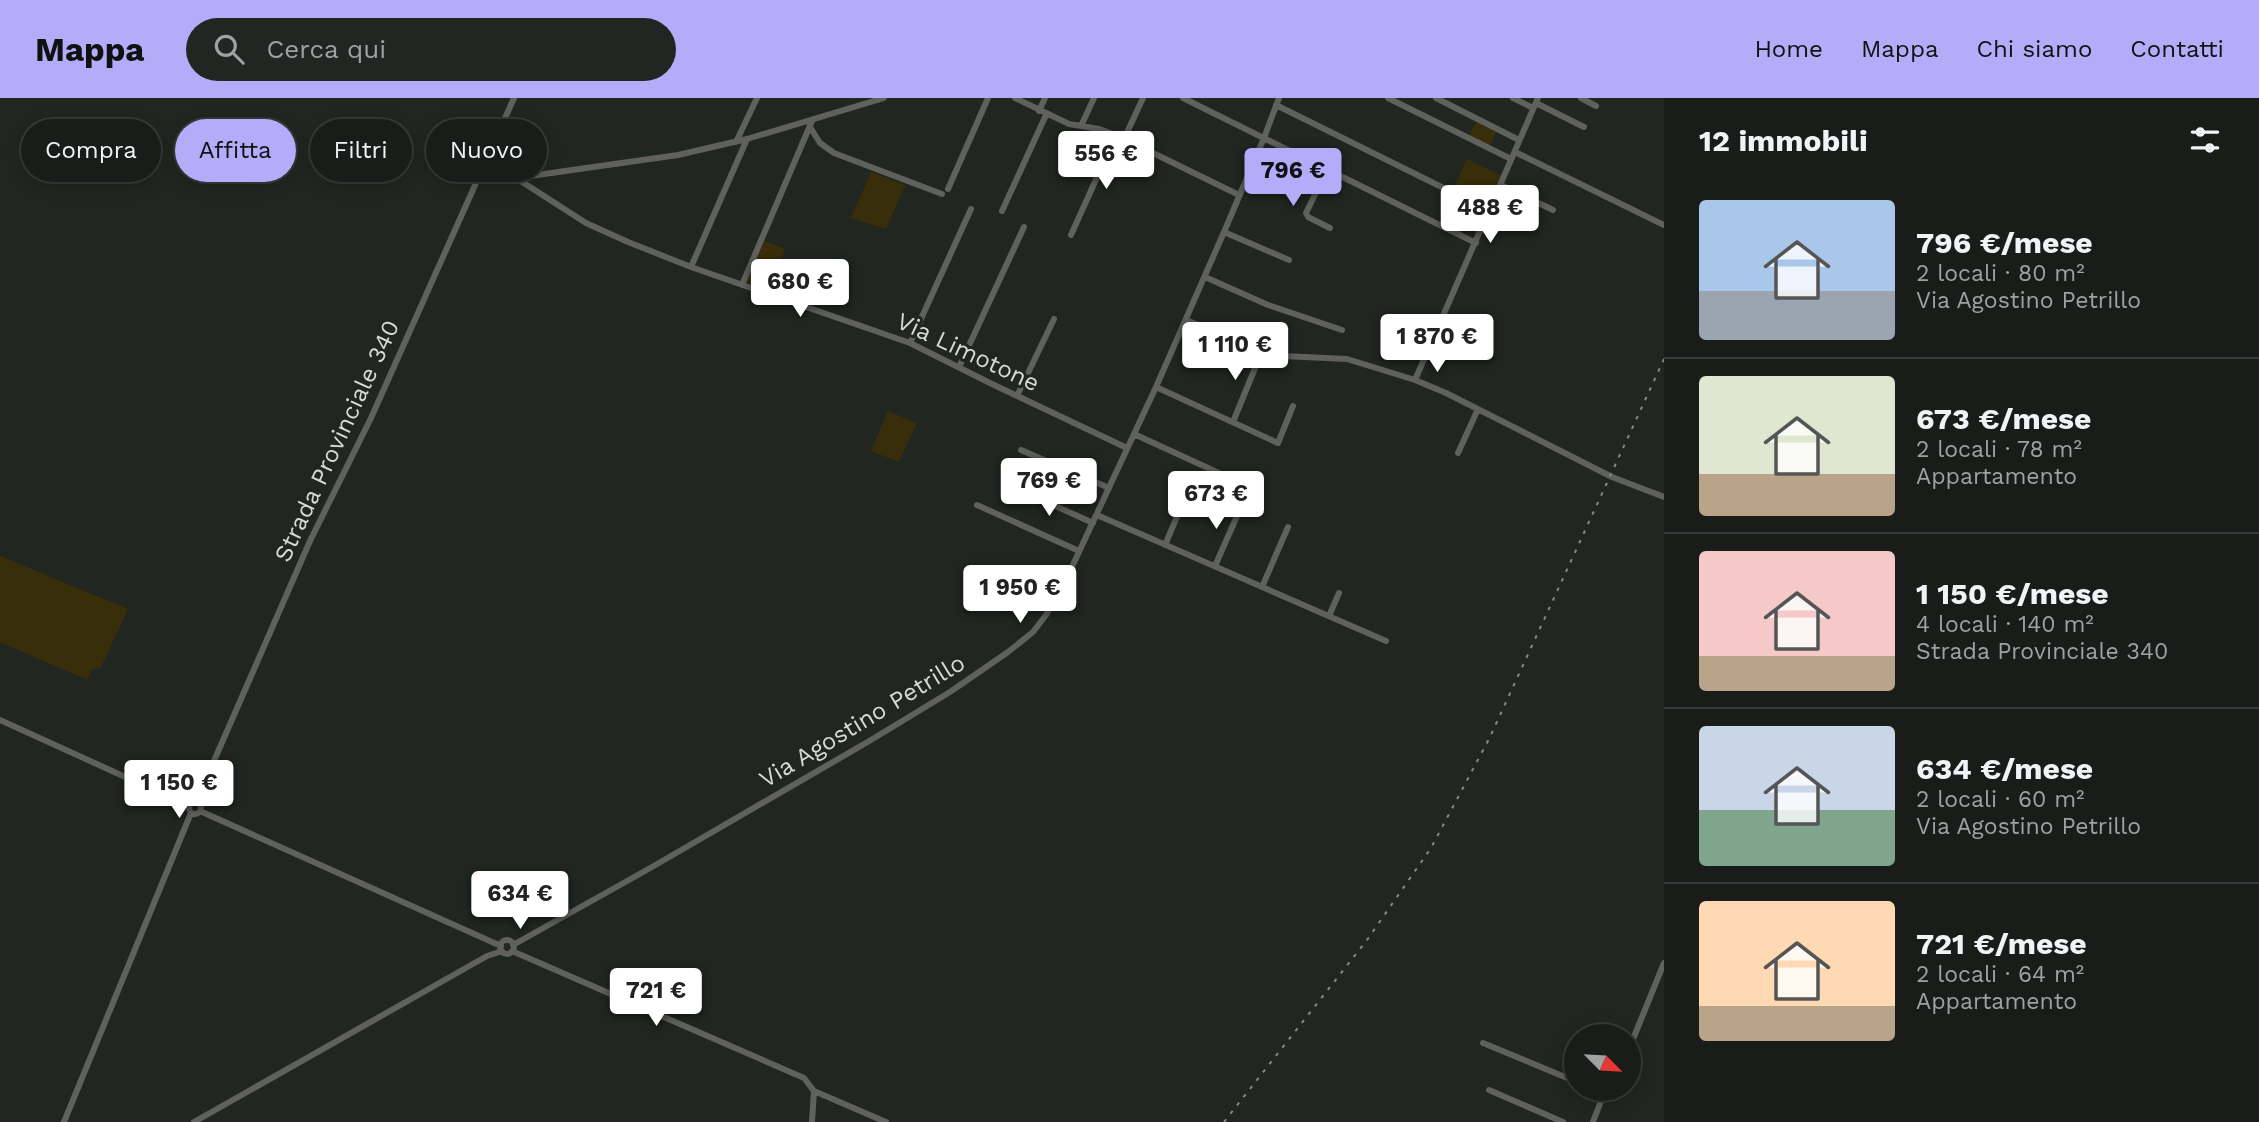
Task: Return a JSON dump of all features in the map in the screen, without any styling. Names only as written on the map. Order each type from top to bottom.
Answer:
[{"type":"street","name":"Strada Provinciale 340","points":[[505,119],[514,98]]},
{"type":"street","points":[[736,142],[757,98]]},
{"type":"street","points":[[547,174],[678,155],[736,142],[811,124],[883,98]]},
{"type":"street","points":[[811,124],[820,143],[834,153],[945,192],[988,98]]},
{"type":"street","points":[[1015,98],[1069,124],[1116,135],[1239,195]]},
{"type":"street","points":[[1002,211],[1042,113],[1045,98]]},
{"type":"street","points":[[1081,126],[1094,98]]},
{"type":"street","points":[[1124,139],[1143,98]]},
{"type":"street","points":[[1183,98],[1476,243]]},
{"type":"street","points":[[1388,98],[1511,159]]},
{"type":"street","points":[[1436,98],[1519,140]]},
{"type":"street","points":[[1513,98],[1536,103],[1584,127]]},
{"type":"street","points":[[1581,98],[1596,106]]},
{"type":"street","points":[[1277,102],[1490,211]]},
{"type":"street","name":"Via Agostino Petrillo","points":[[513,948],[523,939],[786,790],[950,692],[1033,632],[1046,615],[1079,551],[1156,387],[1205,277],[1277,102]]},
{"type":"street","points":[[1415,380],[1536,103]]},
{"type":"street","points":[[743,285],[811,124]]},
{"type":"street","points":[[1071,235],[1116,135]]},
{"type":"street","points":[[691,267],[747,139]]},
{"type":"street","points":[[1515,152],[1664,225]]},
{"type":"street","points":[[1327,170],[1306,213],[1308,217],[1330,228]]},
{"type":"street","name":"Strada Provinciale 340","points":[[196,802],[304,554],[371,418],[476,182]]},
{"type":"street","name":"Via Limotone","points":[[522,182],[586,223],[691,267],[910,343],[1127,448]]},
{"type":"street","points":[[1500,185],[1553,210]]},
{"type":"street","points":[[910,343],[971,209]]},
{"type":"street","points":[[959,367],[1024,227]]},
{"type":"street","points":[[1224,232],[1289,260]]},
{"type":"street","points":[[1205,277],[1269,305],[1342,330]]},
{"type":"street","points":[[1017,396],[1054,319]]},
{"type":"street","points":[[1186,320],[1262,351],[1283,356],[1347,359],[1415,380],[1612,477],[1664,497]]},
{"type":"street","points":[[1233,422],[1262,351]]},
{"type":"street","points":[[1156,387],[1278,443],[1293,406]]},
{"type":"street","points":[[1458,453],[1478,409]]},
{"type":"street","points":[[1134,434],[1232,479]]},
{"type":"street","points":[[1021,450],[1109,488]]},
{"type":"street","points":[[1165,545],[1191,484]]},
{"type":"street","points":[[1016,488],[1093,523]]},
{"type":"street","points":[[977,505],[1079,551]]},
{"type":"street","points":[[1215,566],[1241,507]]},
{"type":"street","points":[[1097,515],[1386,641]]},
{"type":"street","points":[[1262,587],[1287,527]]},
{"type":"street","points":[[1329,616],[1339,593]]},
{"type":"street","points":[[0,720],[188,806],[191,813],[64,1122]]},
{"type":"street","points":[[188,806],[196,802],[201,806],[200,811]]},
{"type":"street","points":[[191,813],[197,814],[200,811]]},
{"type":"street","points":[[200,811],[501,948],[507,954],[513,948]]},
{"type":"street","points":[[194,1122],[501,948],[506,941],[513,948],[804,1078],[814,1091],[886,1122]]},
{"type":"street","points":[[1641,1024],[1661,980],[1664,963]]},
{"type":"street","points":[[1483,1043],[1564,1077]]},
{"type":"street","points":[[1489,1090],[1563,1122]]},
{"type":"street","points":[[812,1122],[814,1091]]},
{"type":"street","points":[[1592,1122],[1601,1101]]},
{"type":"shaded area","points":[[1476,122],[1496,132],[1490,146],[1469,136]]},
{"type":"shaded area","points":[[1467,159],[1500,175],[1487,207],[1453,190]]},
{"type":"shaded area","points":[[871,172],[905,185],[886,229],[851,218]]},
{"type":"shaded area","points":[[764,241],[785,249],[768,290],[747,281]]},
{"type":"shaded area","points":[[888,411],[917,423],[899,462],[871,451]]},
{"type":"shaded area","points":[[0,556],[128,609],[101,667],[89,674],[88,680],[0,642]]},
{"type":"railway","points":[[1224,1122],[1367,940],[1431,848],[1489,739],[1664,359]]}]
